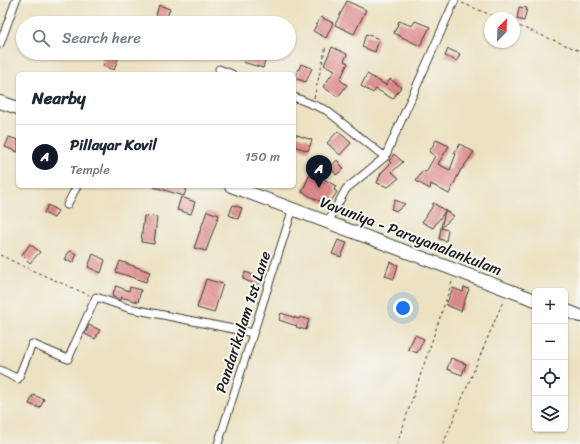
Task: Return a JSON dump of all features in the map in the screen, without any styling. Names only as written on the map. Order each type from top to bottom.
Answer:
[{"type":"highway","points":[[0,102],[16,107]]},
{"type":"highway","name":"Vavuniya - Parayanalankulam","points":[[238,188],[532,299]]},
{"type":"highway","points":[[568,311],[580,316]]},
{"type":"street","points":[[0,44],[16,0]]},
{"type":"street","points":[[328,222],[346,189],[385,157],[455,0]]},
{"type":"street","points":[[219,69],[227,72]]},
{"type":"street","points":[[296,99],[326,110],[385,157]]},
{"type":"street","points":[[67,205],[76,188]]},
{"type":"street","name":"Pandarikulam 1st Lane","points":[[218,444],[293,208]]},
{"type":"street","points":[[0,370],[18,379],[32,344],[68,360],[96,297],[128,308],[253,333]]},
{"type":"path","points":[[455,0],[484,12]]},
{"type":"path","points":[[520,26],[580,51]]},
{"type":"path","points":[[312,104],[326,46]]},
{"type":"path","points":[[0,255],[29,269],[96,297]]},
{"type":"path","points":[[397,444],[456,269]]},
{"type":"path","points":[[443,444],[508,290]]},
{"type":"building","points":[[347,1],[366,10],[354,34],[335,25]]},
{"type":"building","points":[[159,5],[170,9],[167,16],[156,15]]},
{"type":"building","points":[[519,7],[527,8],[524,21],[520,20],[520,12],[518,12]]},
{"type":"building","points":[[321,17],[333,23],[326,38],[313,31]]},
{"type":"building","points":[[399,21],[412,26],[415,21],[430,27],[420,46],[394,33]]},
{"type":"building","points":[[366,34],[379,39],[375,52],[362,47]]},
{"type":"building","points":[[332,47],[347,54],[344,61],[348,63],[340,80],[347,85],[338,97],[323,87],[335,70],[324,65]]},
{"type":"building","points":[[448,49],[460,54],[457,61],[445,56]]},
{"type":"building","points":[[105,60],[118,60],[114,70],[103,66]]},
{"type":"building","points":[[244,60],[265,60],[263,68],[243,62]]},
{"type":"building","points":[[301,64],[312,68],[306,82],[296,78]]},
{"type":"building","points":[[367,74],[386,85],[390,79],[401,87],[393,99],[376,89],[373,93],[361,86]]},
{"type":"building","points":[[338,131],[351,143],[340,155],[327,143]]},
{"type":"building","points":[[296,135],[312,140],[308,151],[296,147]]},
{"type":"building","points":[[9,137],[16,139],[16,151],[5,147]]},
{"type":"building","points":[[436,140],[449,146],[438,164],[450,170],[456,154],[454,153],[460,144],[474,152],[461,169],[449,194],[431,184],[430,189],[416,181],[422,171],[426,172],[435,156],[429,152]]},
{"type":"building","points":[[394,154],[403,162],[392,172],[399,178],[388,187],[377,183],[381,173],[391,163],[389,161]]},
{"type":"building","points":[[337,160],[344,169],[336,175],[331,167]]},
{"type":"building","points":[[311,172],[336,186],[334,190],[337,192],[331,201],[328,199],[325,204],[302,192]]},
{"type":"building","points":[[157,188],[186,188],[184,196]]},
{"type":"building","points":[[181,197],[195,202],[191,214],[177,210]]},
{"type":"building","points":[[395,200],[405,204],[397,211],[391,209]]},
{"type":"building","points":[[433,203],[454,216],[441,228],[445,211],[433,228],[422,222]]},
{"type":"building","points":[[48,205],[58,211],[54,218],[44,213]]},
{"type":"building","points":[[233,205],[242,208],[238,219],[229,215]]},
{"type":"building","points":[[207,211],[219,215],[206,251],[194,248]]},
{"type":"building","points":[[144,216],[157,217],[154,244],[141,242]]},
{"type":"building","points":[[441,228],[448,230],[446,241],[439,239]]},
{"type":"building","points":[[338,240],[347,243],[341,257],[332,254]]},
{"type":"building","points":[[30,244],[40,252],[30,263],[22,255]]},
{"type":"building","points":[[69,251],[77,254],[73,263],[65,260]]},
{"type":"building","points":[[93,254],[105,260],[101,273],[88,267]]},
{"type":"building","points":[[120,261],[150,272],[146,282],[116,272]]},
{"type":"building","points":[[390,262],[398,265],[394,279],[385,276]]},
{"type":"building","points":[[245,272],[262,278],[259,286],[243,279]]},
{"type":"building","points":[[206,279],[223,284],[214,313],[197,308]]},
{"type":"building","points":[[116,286],[129,291],[130,287],[141,290],[138,302],[121,297],[120,300],[112,296]]},
{"type":"building","points":[[464,287],[469,289],[461,311],[446,305],[453,288],[463,292]]},
{"type":"building","points":[[281,313],[299,319],[300,317],[309,320],[306,330],[279,320]]},
{"type":"building","points":[[89,325],[100,330],[95,339],[85,334]]},
{"type":"building","points":[[415,335],[424,339],[417,353],[408,349]]},
{"type":"building","points":[[451,358],[466,364],[462,375],[447,369]]},
{"type":"building","points":[[33,395],[44,399],[40,408],[29,404]]},
{"type":"place","name":"Pillayar Kovil","points":[[319,188]]}]
